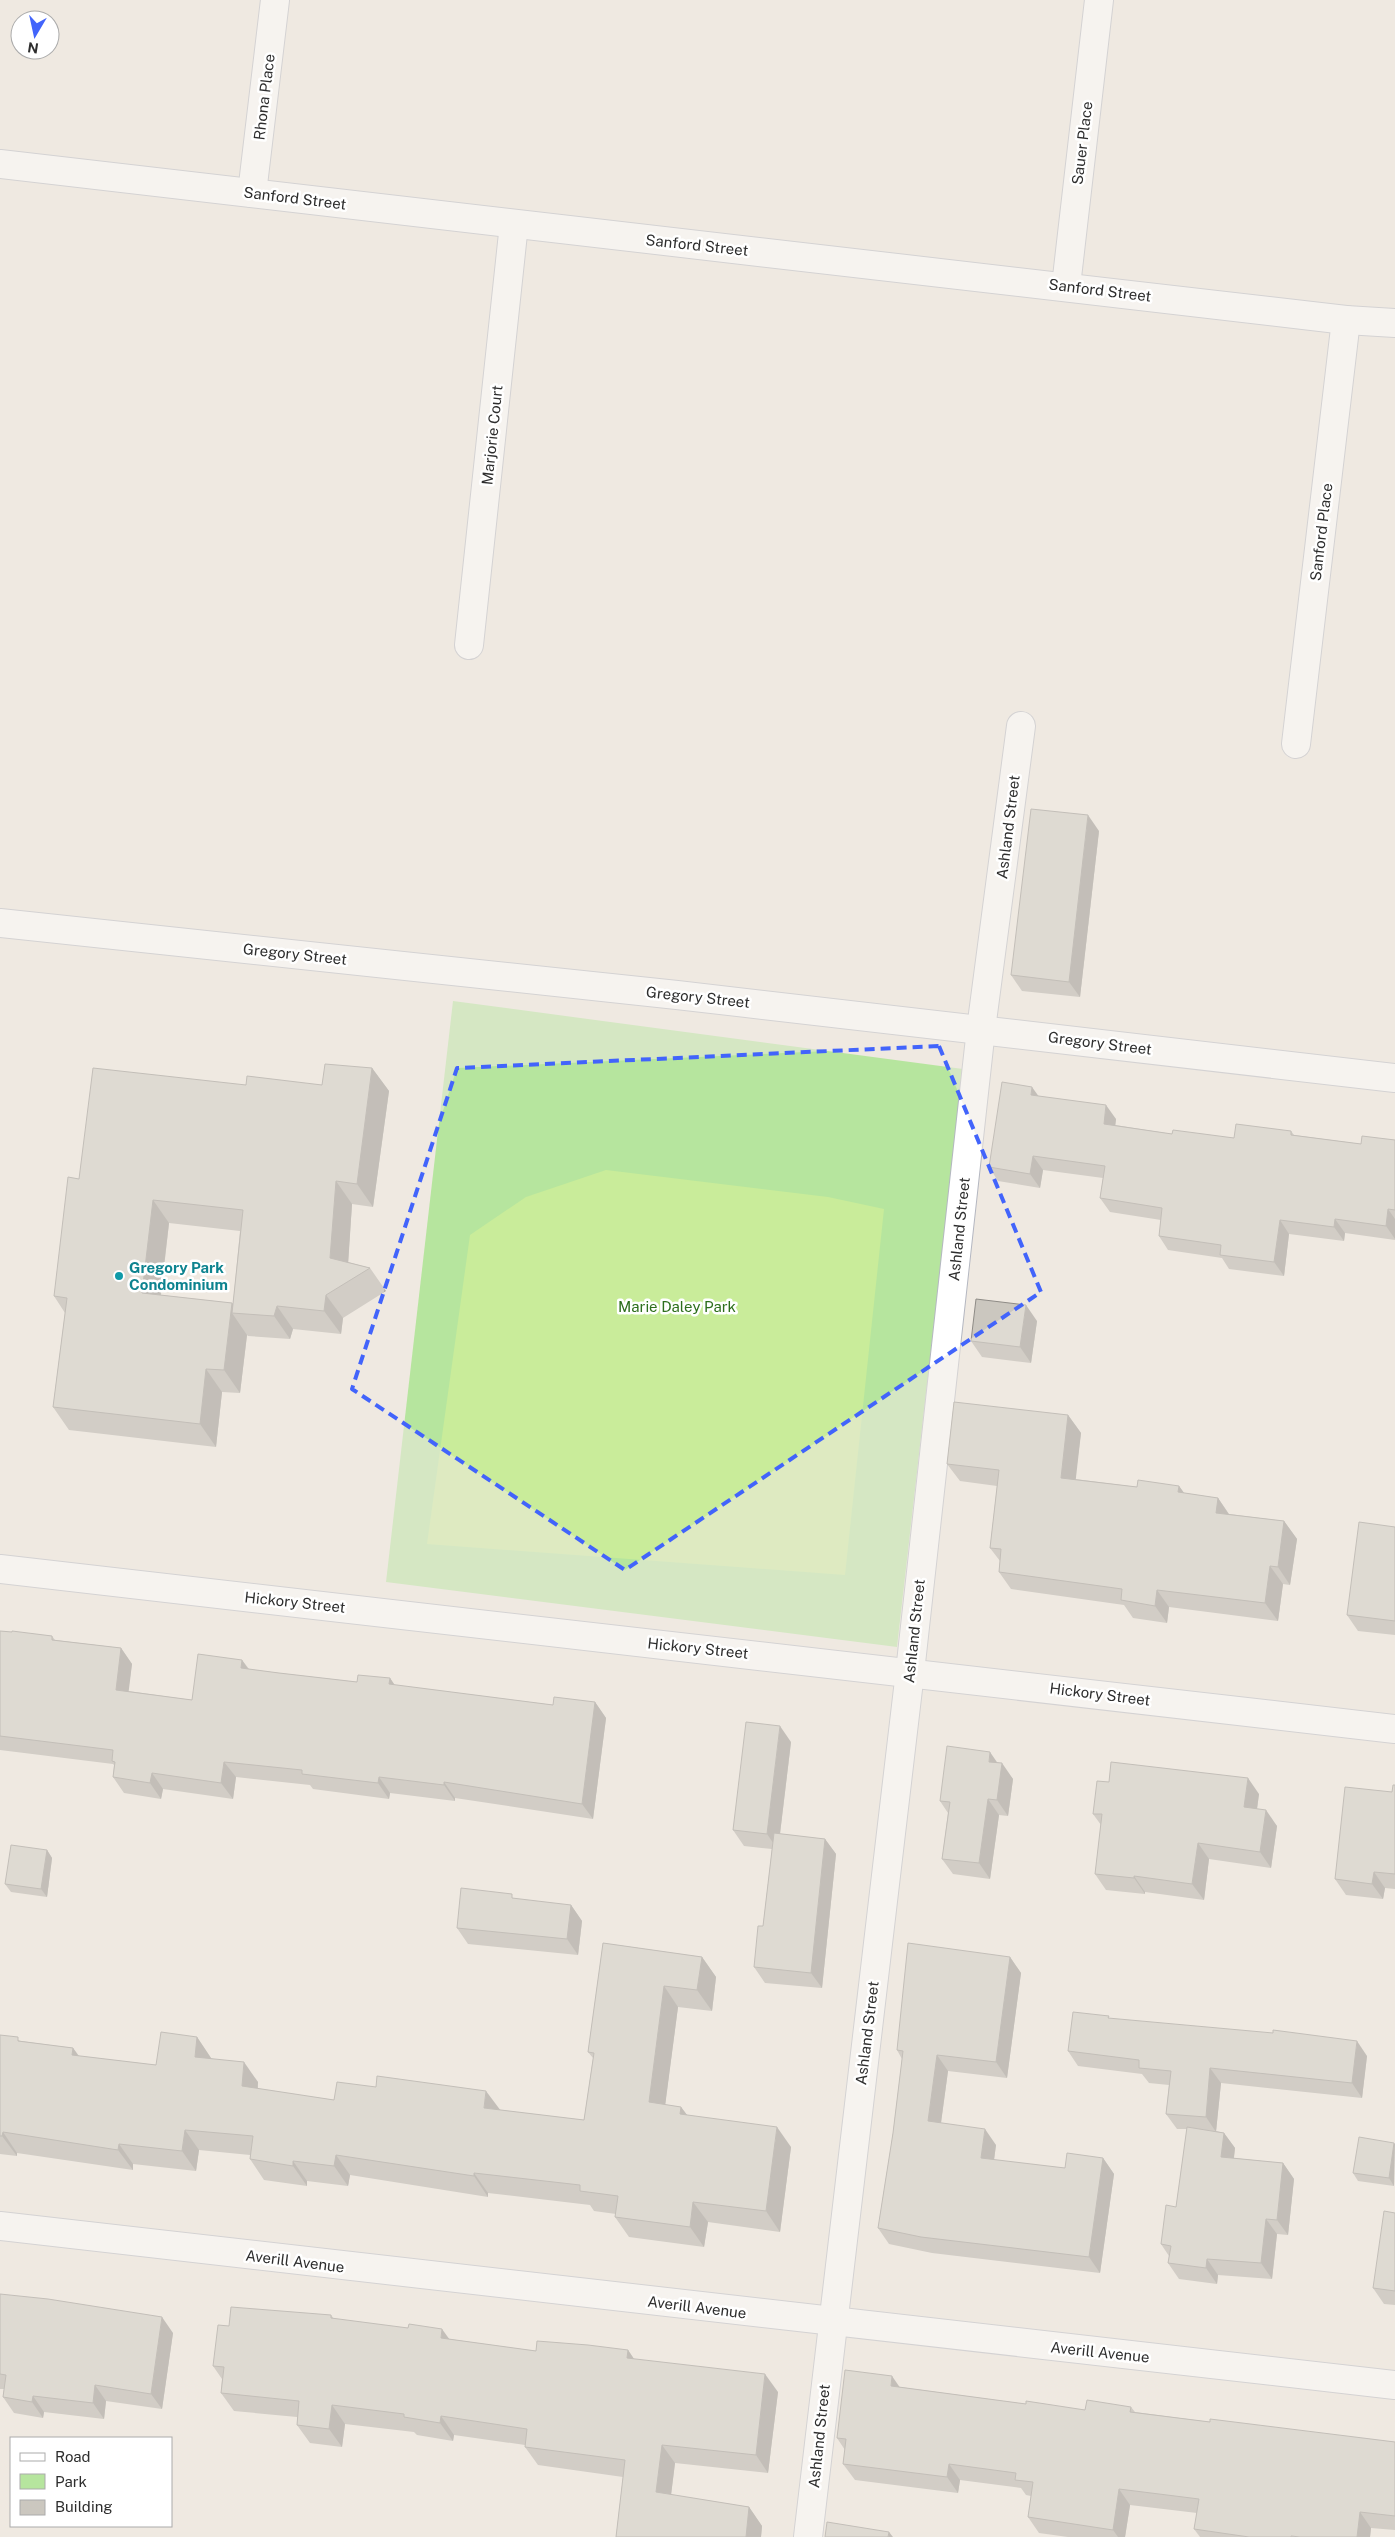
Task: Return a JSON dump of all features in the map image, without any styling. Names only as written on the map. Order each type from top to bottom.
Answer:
[{"type":"street","name":"Rhona Place","points":[[252,193],[275,0]]},
{"type":"street","name":"Sauer Place","points":[[1066,286],[1099,0]]},
{"type":"street","name":"Sanford Street","points":[[0,164],[1066,286],[1346,320],[1395,323]]},
{"type":"street","name":"Marjorie Court","points":[[469,645],[514,224]]},
{"type":"street","name":"Sanford Place","points":[[1296,744],[1346,320]]},
{"type":"street","name":"Ashland Street","points":[[808,2537],[910,1672],[981,1029],[1021,726]]},
{"type":"street","name":"Gregory Street","points":[[0,923],[444,969],[981,1029],[1395,1078]]},
{"type":"street","name":"Hickory Street","points":[[0,1569],[1395,1729]]},
{"type":"street","name":"Averill Avenue","points":[[0,2226],[1395,2385]]},
{"type":"highlighted area","points":[[939,1046],[1041,1292],[625,1570],[352,1389],[457,1068]]},
{"type":"green space","name":"Marie Daley Park","points":[[453,1001],[963,1069],[897,1647],[386,1582]]},
{"type":"green space","points":[[606,1170],[828,1197],[884,1209],[845,1575],[427,1544],[470,1235],[526,1197]]},
{"type":"building","points":[[1031,809],[1088,815],[1069,982],[1011,975]]},
{"type":"building","name":"Gregory Park Condominium","points":[[325,1064],[372,1068],[357,1184],[336,1181],[330,1258],[370,1268],[326,1295],[324,1311],[277,1306],[274,1316],[232,1313],[243,1210],[153,1200],[142,1293],[232,1303],[224,1370],[206,1369],[200,1424],[53,1407],[67,1298],[54,1296],[68,1177],[79,1179],[93,1068],[246,1085],[247,1076],[322,1085]]},
{"type":"building","points":[[1002,1082],[1032,1087],[1031,1095],[1106,1105],[1104,1124],[1172,1134],[1173,1130],[1234,1138],[1236,1124],[1291,1131],[1291,1135],[1361,1144],[1362,1136],[1395,1140],[1395,1210],[1388,1209],[1386,1226],[1335,1219],[1334,1227],[1280,1220],[1274,1262],[1220,1255],[1221,1245],[1159,1236],[1162,1208],[1100,1198],[1105,1166],[1033,1156],[1030,1174],[989,1167]]},
{"type":"building","points":[[976,1299],[1026,1305],[1020,1347],[971,1341]]},
{"type":"building","points":[[954,1402],[1068,1415],[1061,1478],[1137,1487],[1138,1480],[1179,1486],[1178,1492],[1218,1498],[1216,1513],[1284,1521],[1278,1567],[1270,1566],[1265,1603],[1157,1590],[1155,1606],[1121,1600],[1122,1589],[999,1572],[1001,1549],[990,1548],[999,1470],[947,1464]]},
{"type":"building","points":[[1359,1522],[1395,1527],[1395,1621],[1347,1615]]},
{"type":"building","points":[[0,1631],[52,1636],[52,1640],[121,1648],[116,1690],[192,1700],[198,1654],[242,1660],[241,1668],[279,1673],[357,1682],[358,1675],[390,1678],[389,1684],[553,1705],[554,1697],[595,1702],[582,1804],[444,1782],[444,1785],[379,1777],[378,1783],[302,1774],[302,1770],[224,1762],[221,1783],[152,1773],[150,1783],[113,1777],[115,1762],[112,1761],[113,1750],[0,1736]]},
{"type":"building","points":[[746,1722],[780,1726],[767,1834],[733,1830]]},
{"type":"building","points":[[947,1746],[990,1752],[989,1762],[1002,1763],[997,1800],[988,1799],[979,1863],[942,1859],[950,1802],[940,1801]]},
{"type":"building","points":[[1111,1762],[1248,1778],[1244,1807],[1266,1810],[1260,1852],[1198,1843],[1192,1884],[1134,1876],[1134,1878],[1095,1874],[1102,1814],[1093,1814],[1097,1781],[1109,1782]]},
{"type":"building","points":[[1393,1785],[1395,1785],[1395,1874],[1374,1872],[1372,1884],[1335,1879],[1345,1787],[1392,1792]]},
{"type":"building","points":[[774,1833],[825,1839],[811,1973],[754,1967],[758,1926],[763,1926]]},
{"type":"building","points":[[11,1845],[47,1850],[41,1889],[5,1884]]},
{"type":"building","points":[[461,1888],[512,1894],[512,1898],[571,1905],[567,1939],[457,1928]]},
{"type":"building","points":[[603,1943],[702,1957],[697,1990],[664,1986],[649,2102],[681,2107],[680,2114],[777,2127],[766,2211],[693,2202],[690,2227],[615,2217],[618,2196],[580,2191],[580,2185],[474,2173],[474,2176],[336,2155],[334,2166],[293,2161],[293,2166],[250,2159],[253,2136],[185,2130],[182,2151],[119,2144],[118,2150],[3,2132],[2,2136],[0,2136],[0,2035],[18,2037],[18,2041],[73,2048],[72,2055],[156,2065],[161,2032],[197,2037],[195,2057],[244,2062],[242,2086],[334,2100],[337,2082],[376,2087],[377,2076],[486,2091],[484,2108],[584,2120],[594,2053],[588,2052]]},
{"type":"building","points":[[908,1943],[1010,1957],[996,2062],[937,2055],[928,2121],[985,2129],[981,2158],[1065,2168],[1067,2153],[1103,2158],[1089,2257],[921,2237],[878,2228],[893,2133],[903,2051],[897,2050]]},
{"type":"building","points":[[1073,2012],[1109,2016],[1108,2018],[1273,2033],[1273,2030],[1357,2041],[1352,2083],[1210,2068],[1206,2117],[1166,2114],[1171,2071],[1139,2068],[1139,2060],[1068,2051]]},
{"type":"building","points":[[1187,2127],[1224,2133],[1221,2157],[1283,2163],[1277,2220],[1266,2219],[1261,2263],[1207,2259],[1206,2268],[1168,2263],[1171,2246],[1161,2244],[1166,2205],[1176,2207]]},
{"type":"building","points":[[1359,2137],[1394,2143],[1389,2178],[1353,2173]]},
{"type":"building","points":[[1384,2211],[1395,2213],[1395,2291],[1373,2288]]},
{"type":"building","points":[[0,2294],[48,2299],[162,2317],[151,2394],[95,2385],[93,2403],[33,2396],[32,2402],[3,2397],[6,2375],[0,2374]]},
{"type":"building","points":[[231,2307],[331,2315],[331,2318],[408,2328],[409,2324],[442,2329],[441,2338],[536,2351],[537,2341],[628,2350],[627,2358],[765,2374],[756,2455],[662,2445],[656,2492],[749,2507],[746,2537],[616,2537],[625,2460],[525,2447],[527,2429],[441,2416],[440,2423],[404,2417],[404,2414],[332,2405],[329,2429],[297,2425],[299,2401],[221,2393],[224,2367],[213,2366],[218,2325],[229,2326]]},
{"type":"building","points":[[845,2370],[892,2376],[891,2386],[1026,2404],[1026,2401],[1085,2410],[1087,2400],[1131,2407],[1130,2412],[1210,2422],[1210,2419],[1395,2442],[1395,2516],[1360,2512],[1357,2537],[1249,2537],[1194,2529],[1199,2499],[1119,2489],[1113,2530],[1028,2517],[1033,2482],[1015,2480],[1016,2473],[949,2464],[947,2477],[843,2464],[846,2439],[837,2438]]},
{"type":"building","points":[[827,2522],[889,2532],[888,2537],[825,2537]]},
{"type":"place","name":"Gregory Park Condominium","points":[[119,1276]]}]
